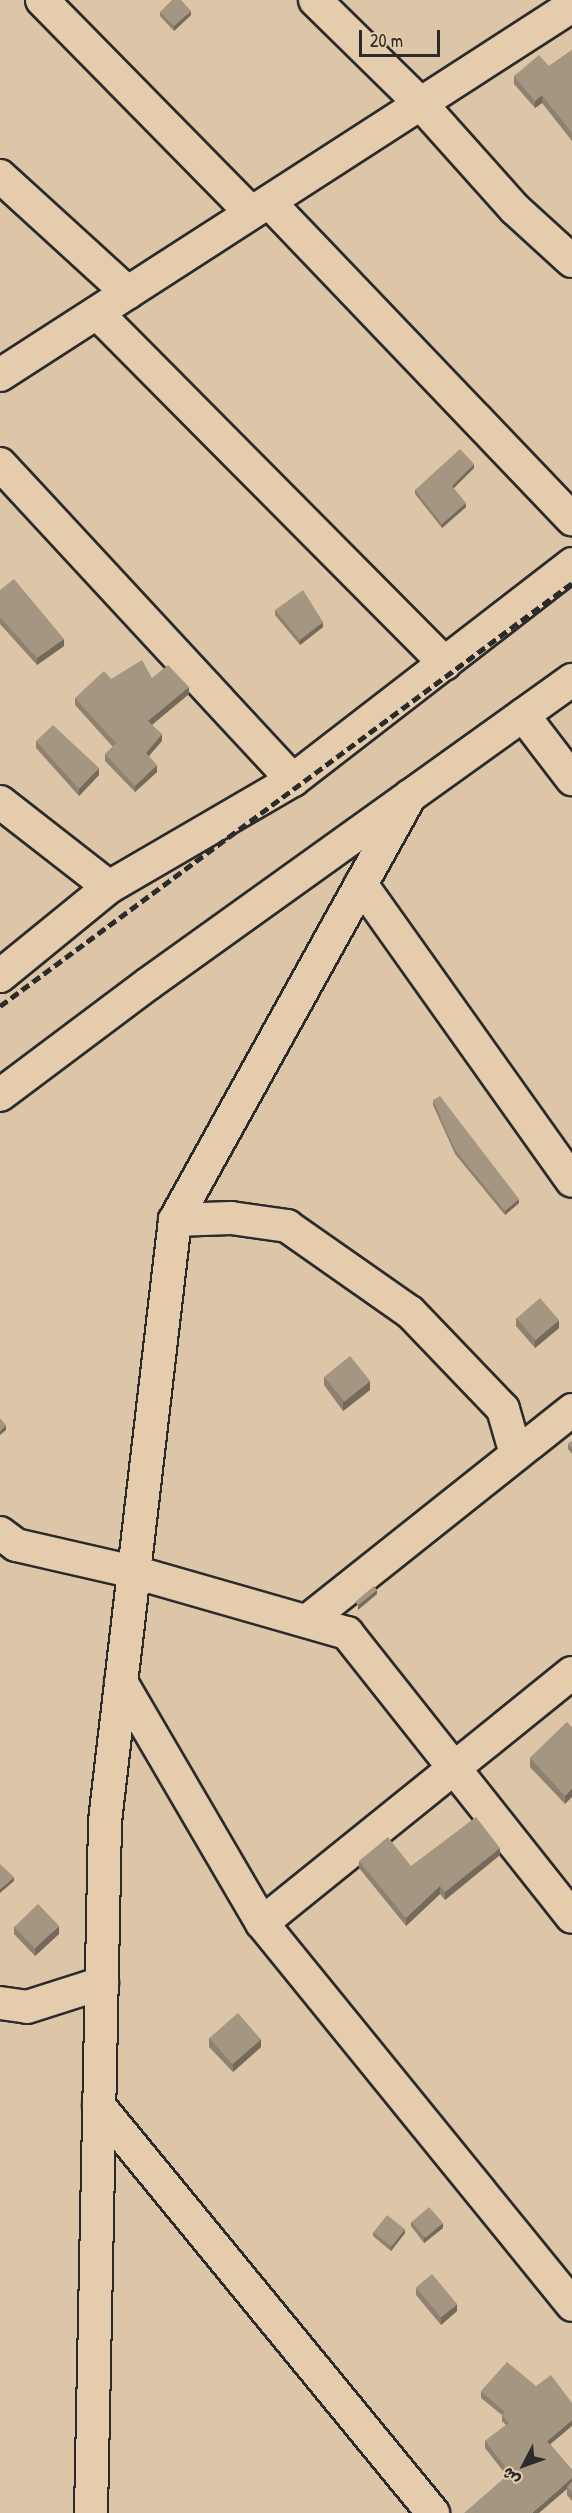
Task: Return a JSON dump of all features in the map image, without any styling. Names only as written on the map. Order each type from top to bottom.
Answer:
[{"type":"street","points":[[42,0],[260,207],[572,519]]},
{"type":"street","points":[[315,0],[421,104],[515,209],[572,261]]},
{"type":"street","points":[[0,375],[572,6]]},
{"type":"street","points":[[0,176],[128,293]]},
{"type":"street","points":[[97,313],[445,663]]},
{"type":"street","points":[[0,464],[293,780]]},
{"type":"street","points":[[0,976],[109,887],[293,780],[572,564]]},
{"type":"street","points":[[0,1095],[148,984],[572,680]]},
{"type":"street","points":[[523,715],[572,779]]},
{"type":"street","points":[[91,2513],[105,1821],[175,1220],[410,796]]},
{"type":"street","points":[[0,802],[109,887]]},
{"type":"street","points":[[361,884],[572,1181]]},
{"type":"street","points":[[175,1220],[231,1218],[287,1226],[410,1312],[503,1409],[516,1454]]},
{"type":"street","points":[[307,1621],[572,1410]]},
{"type":"street","points":[[0,1533],[16,1545],[134,1572],[347,1633],[572,1917]]},
{"type":"street","points":[[262,1923],[572,1673]]},
{"type":"street","points":[[122,1682],[262,1923],[572,2305]]},
{"type":"street","points":[[0,2003],[27,2007],[102,1983]]},
{"type":"street","points":[[99,2106],[433,2513]]},
{"type":"building","points":[[172,0],[181,0],[191,11],[174,26],[160,12]]},
{"type":"building","points":[[572,50],[572,133],[542,95],[535,101],[514,76],[539,55],[549,66]]},
{"type":"building","points":[[460,449],[474,464],[452,486],[466,503],[442,524],[415,490]]},
{"type":"building","points":[[14,579],[64,639],[37,658],[0,617],[0,590]]},
{"type":"building","points":[[303,590],[323,622],[300,640],[275,610]]},
{"type":"building","points":[[142,660],[152,678],[168,665],[189,687],[148,721],[162,734],[146,753],[157,765],[135,786],[105,754],[116,743],[75,698],[104,671],[111,679]]},
{"type":"building","points":[[53,725],[99,768],[79,789],[36,741]]},
{"type":"building","points":[[440,1096],[519,1199],[505,1211],[455,1150],[433,1100]]},
{"type":"building","points":[[540,1298],[559,1320],[536,1340],[517,1318]]},
{"type":"building","points":[[350,1356],[370,1381],[344,1402],[324,1377]]},
{"type":"building","points":[[0,1418],[6,1425],[0,1431]]},
{"type":"building","points":[[374,1586],[377,1590],[358,1605],[355,1602]]},
{"type":"building","points":[[567,1722],[572,1727],[572,1788],[565,1796],[530,1758]]},
{"type":"building","points":[[476,1817],[500,1848],[445,1892],[440,1886],[406,1918],[359,1861],[388,1837],[411,1866]]},
{"type":"building","points":[[0,1864],[14,1877],[0,1889]]},
{"type":"building","points":[[38,1904],[59,1926],[35,1949],[14,1927]]},
{"type":"building","points":[[238,2013],[261,2039],[232,2064],[209,2038]]},
{"type":"building","points":[[429,2207],[443,2223],[425,2238],[412,2222]]},
{"type":"building","points":[[387,2215],[405,2229],[392,2246],[373,2232]]},
{"type":"building","points":[[432,2274],[457,2304],[441,2317],[416,2287]]},
{"type":"building","points":[[507,2362],[536,2386],[551,2375],[572,2403],[572,2420],[547,2441],[572,2470],[572,2478],[532,2513],[464,2513],[510,2473],[485,2441],[509,2423],[502,2415],[505,2412],[481,2391]]},
{"type":"building","points":[[572,2481],[572,2492],[567,2487]]},
{"type":"railway","points":[[0,1006],[572,583]]}]
